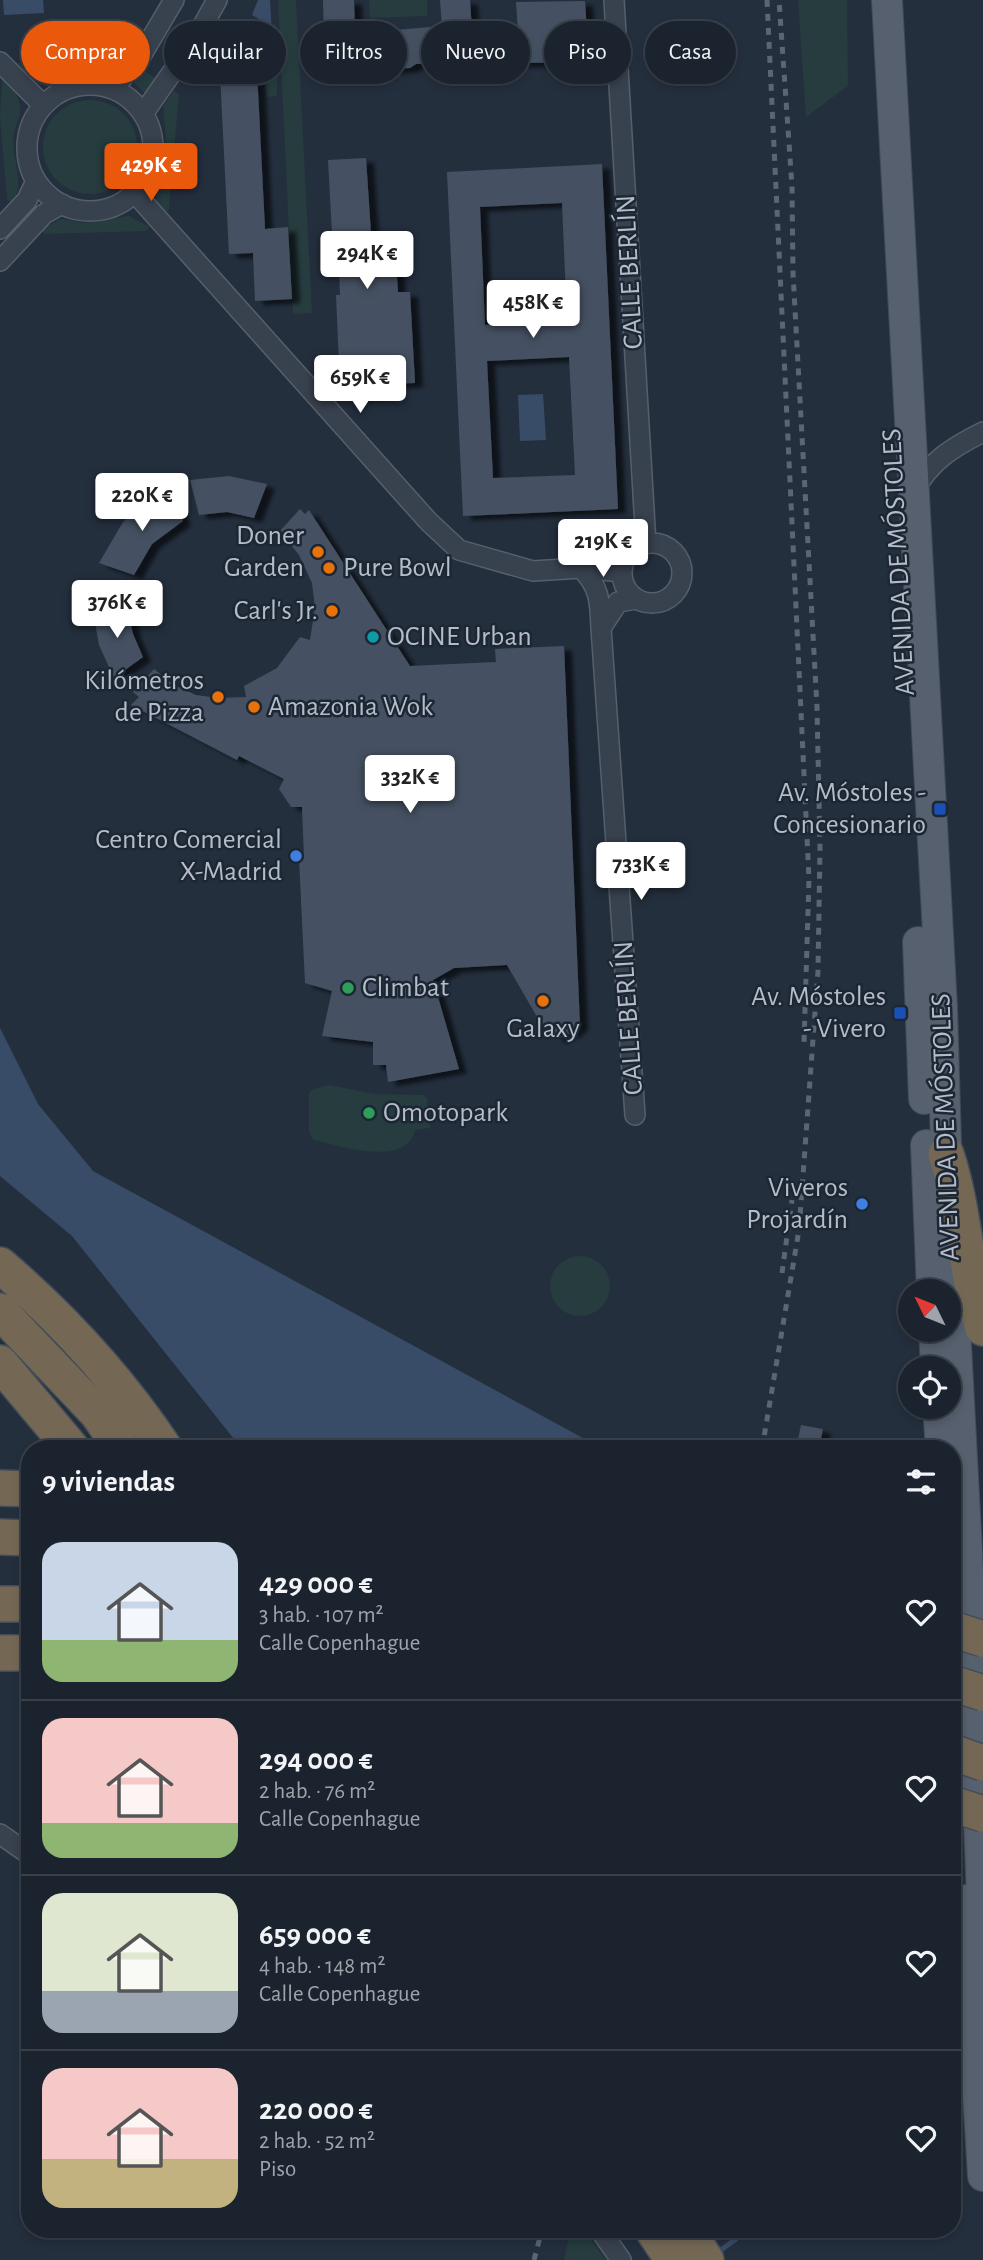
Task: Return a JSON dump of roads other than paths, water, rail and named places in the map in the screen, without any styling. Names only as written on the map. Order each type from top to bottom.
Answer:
[{"type":"highway","points":[[946,1154],[959,1193],[971,1290],[983,1328]]},
{"type":"highway","points":[[0,1265],[35,1295],[110,1373],[158,1440]]},
{"type":"highway","points":[[6,1317],[98,1414],[116,1440]]},
{"type":"highway","points":[[0,1363],[64,1440]]},
{"type":"highway","points":[[0,1488],[21,1489]]},
{"type":"highway","points":[[0,1604],[21,1604]]},
{"type":"highway","points":[[0,1653],[21,1653]]},
{"type":"highway","points":[[961,1686],[983,1693]]},
{"type":"highway","points":[[961,1755],[983,1763]]},
{"type":"highway","points":[[961,1807],[983,1814]]},
{"type":"highway","points":[[669,2238],[692,2250]]},
{"type":"main road","name":"AVENIDA DE MÓSTOLES","points":[[869,0],[902,604],[931,1279]]},
{"type":"main road","name":"AVENIDA DE MÓSTOLES","points":[[887,0],[942,1007],[960,1440]]},
{"type":"main road","points":[[939,1419],[940,1440]]},
{"type":"main road","name":"AVENIDA DE MÓSTOLES","points":[[961,1462],[983,1927]]},
{"type":"main road","points":[[961,1808],[983,2176]]},
{"type":"street","points":[[113,89],[141,56],[174,0]]},
{"type":"street","points":[[143,114],[196,38],[216,0]]},
{"type":"street","name":"CALLE BERLÍN","points":[[614,0],[646,544]]},
{"type":"street","points":[[0,62],[43,105]]},
{"type":"street","points":[[95,85],[113,89],[130,99],[143,114],[151,133],[152,155],[146,175],[134,192],[118,204],[100,210],[80,210],[62,204],[47,194],[36,181],[28,162],[27,142],[32,122],[43,105],[58,93],[76,86],[95,85]]},
{"type":"street","points":[[0,229],[27,200],[36,181]]},
{"type":"street","points":[[134,192],[428,521],[459,550],[533,571],[581,568],[622,572]]},
{"type":"street","points":[[0,261],[44,214],[62,204]]},
{"type":"street","name":"AVENIDA DE MÓSTOLES","points":[[912,495],[923,474],[941,456],[983,432]]},
{"type":"street","points":[[601,628],[618,602],[637,599],[650,603],[662,601],[677,589],[681,570],[673,552],[655,544],[646,544],[629,554],[622,572],[626,588],[637,599]]},
{"type":"street","name":"CALLE BERLÍN","points":[[581,568],[594,581],[600,596],[635,1115]]},
{"type":"street","points":[[0,1829],[21,1832]]},
{"type":"street","points":[[0,1835],[21,1849]]},
{"type":"street","points":[[606,2238],[621,2260]]},
{"type":"water","points":[[3,0],[43,0],[44,13],[4,15]]},
{"type":"water","points":[[258,0],[270,0],[271,21],[259,21],[252,15]]},
{"type":"water","points":[[543,394],[546,440],[520,441],[518,395]]},
{"type":"water","points":[[0,1028],[38,1104],[93,1171],[586,1440],[235,1440],[72,1236],[0,1176]]},
{"type":"waterway","points":[[717,2253],[737,2238]]},
{"type":"railway","points":[[767,0],[809,879],[804,1043]]},
{"type":"railway","points":[[764,1440],[799,1230],[818,971],[820,848],[817,707],[793,273],[792,186],[779,0]]},
{"type":"railway","points":[[782,1273],[792,1200]]},
{"type":"railway","points":[[534,2260],[540,2238]]},
{"type":"place","name":"Doner Garden","points":[[318,552]]},
{"type":"place","name":"Pure Bowl","points":[[329,568]]},
{"type":"place","name":"Carl's Jr.","points":[[332,611]]},
{"type":"place","name":"OCINE Urban","points":[[373,637]]},
{"type":"place","name":"Kilómetros de Pizza","points":[[218,697]]},
{"type":"place","name":"Amazonia Wok","points":[[254,707]]},
{"type":"place","name":"Av. Móstoles - Concesionario","points":[[940,809]]},
{"type":"place","name":"Centro Comercial X-Madrid","points":[[296,856]]},
{"type":"place","name":"Climbat","points":[[348,988]]},
{"type":"place","name":"Galaxy","points":[[543,1001]]},
{"type":"place","name":"Av. Móstoles - Vivero","points":[[900,1013]]},
{"type":"place","name":"Omotopark","points":[[369,1113]]},
{"type":"place","name":"Viveros Projardín","points":[[862,1204]]}]
